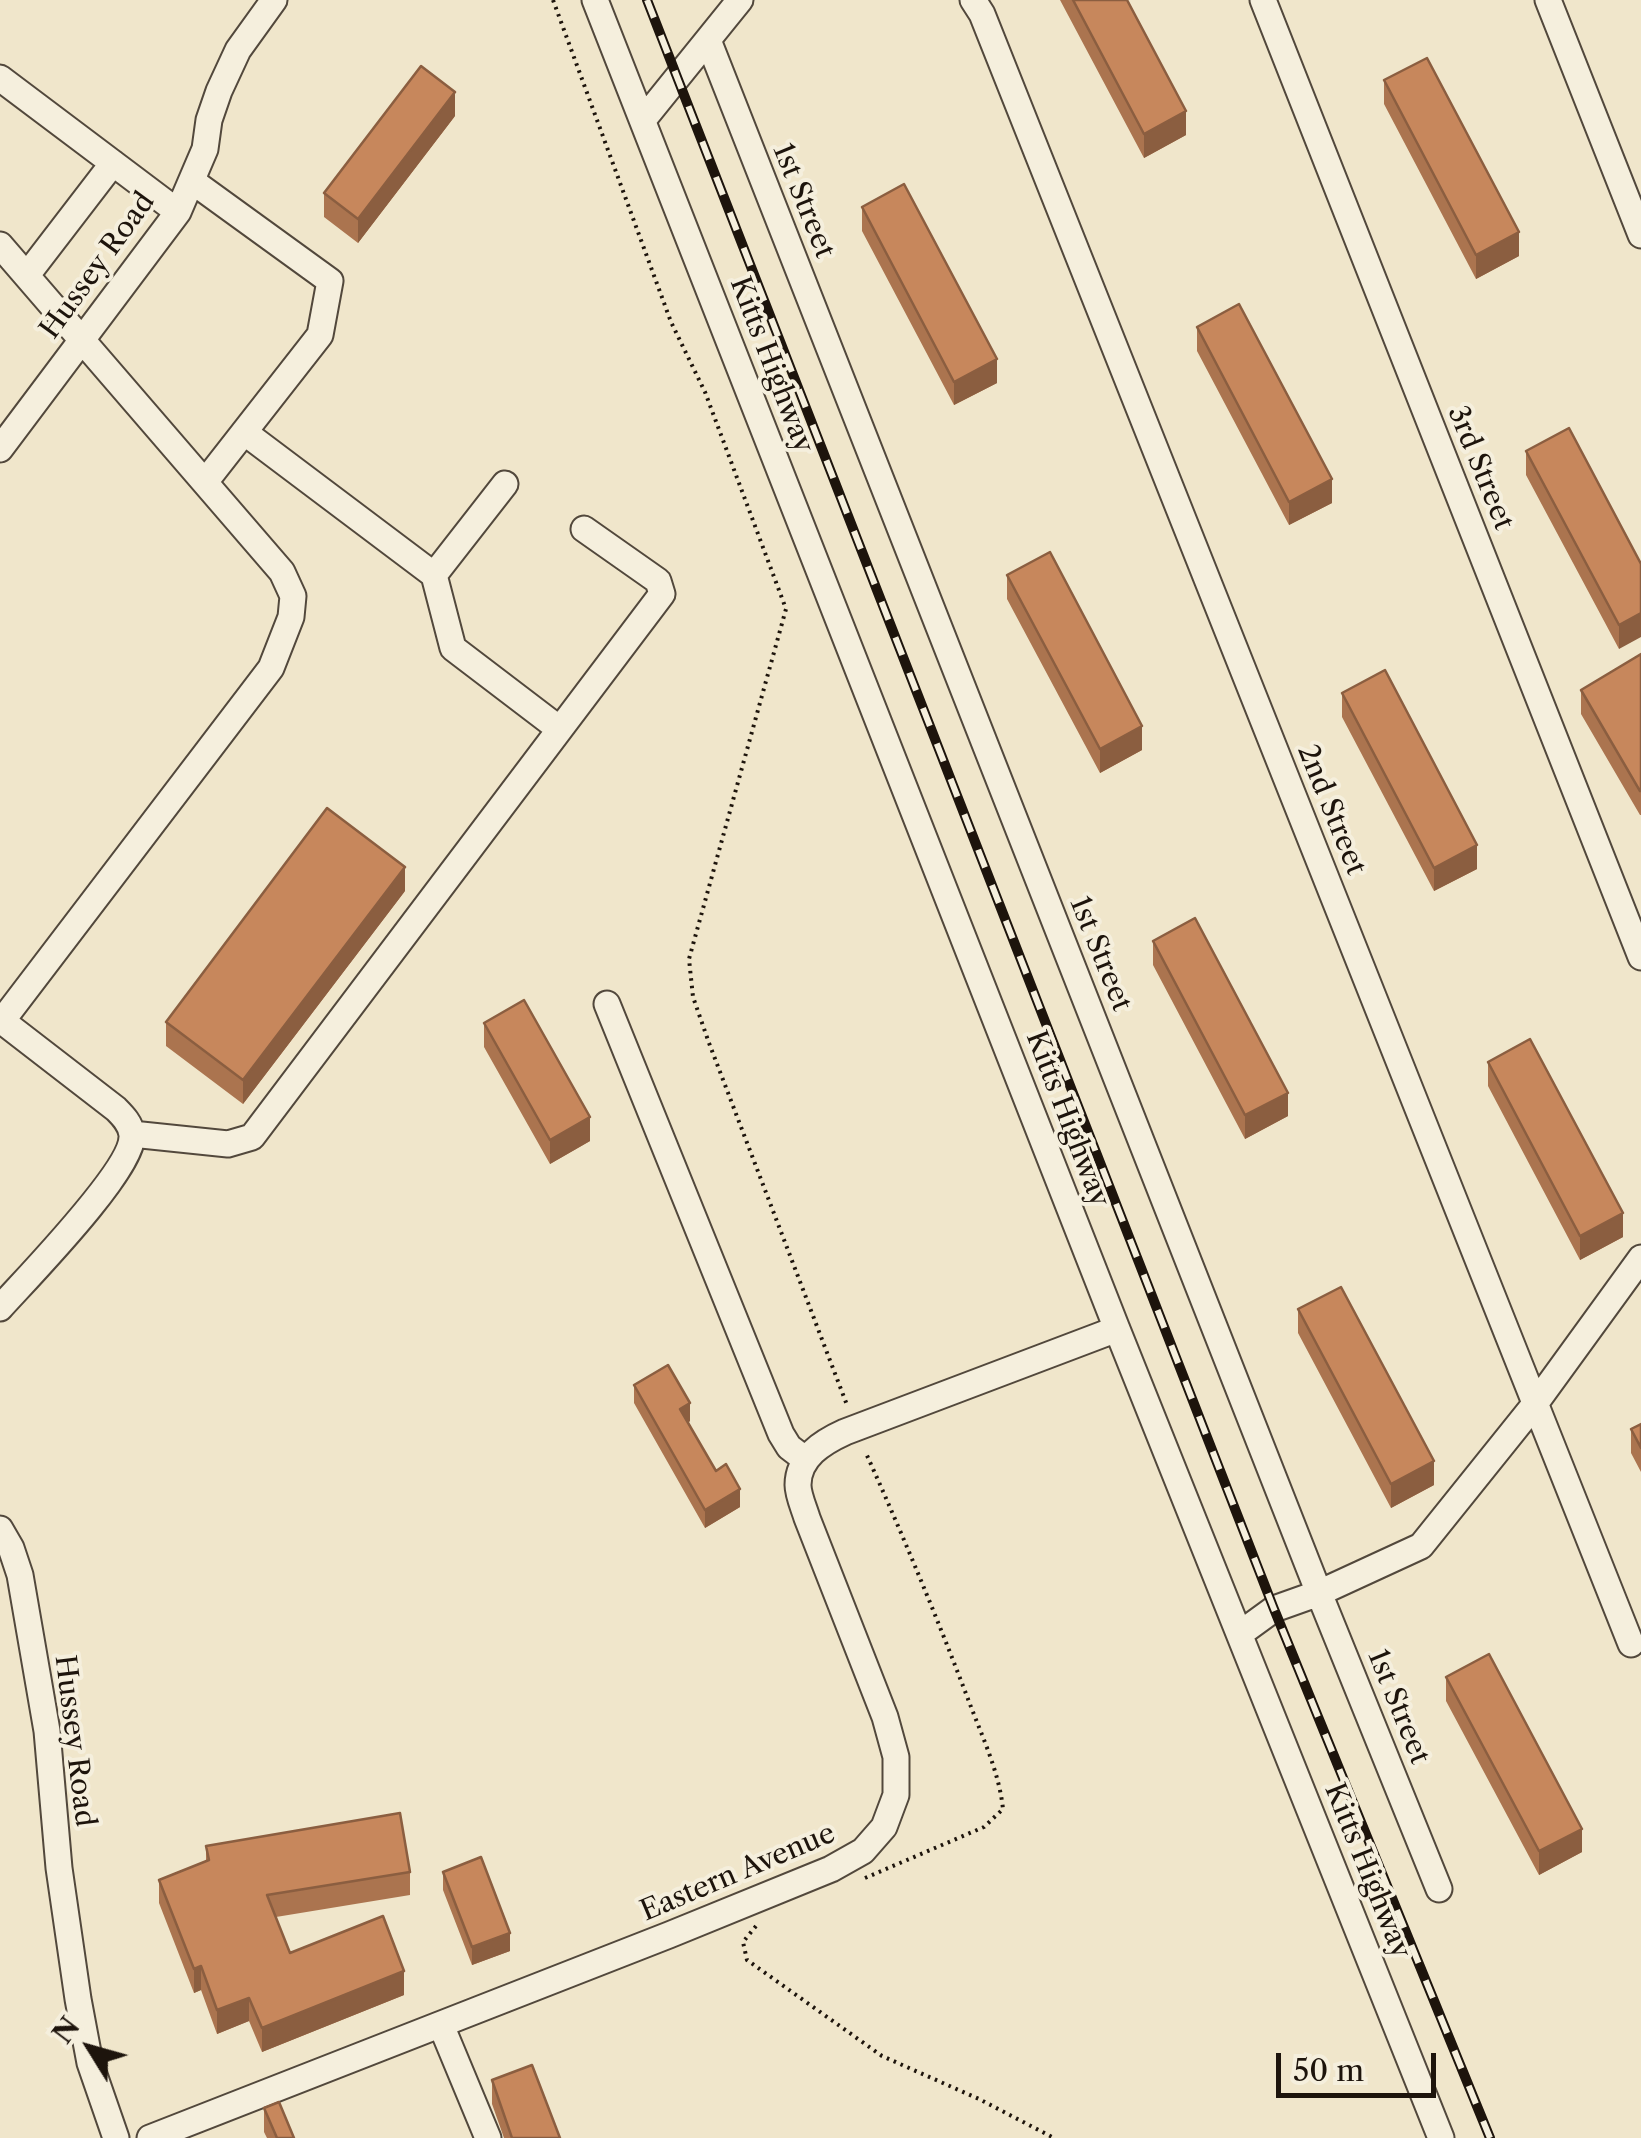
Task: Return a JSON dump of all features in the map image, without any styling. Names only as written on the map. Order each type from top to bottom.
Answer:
[{"type":"street","name":"Hussey Road","points":[[0,449],[178,212],[204,149],[218,91],[238,50],[274,0]]},
{"type":"street","name":"Kitts Highway","points":[[596,0],[1117,1329],[1441,2138]]},
{"type":"street","points":[[643,120],[740,0]]},
{"type":"street","name":"2nd Street","points":[[973,0],[990,32],[1631,1644]]},
{"type":"street","name":"3rd Street","points":[[1263,0],[1641,957]]},
{"type":"street","points":[[1548,0],[1641,235]]},
{"type":"street","name":"1st Street","points":[[708,40],[1439,1889]]},
{"type":"street","points":[[0,78],[178,212]]},
{"type":"street","points":[[26,275],[113,163]]},
{"type":"street","points":[[192,181],[330,281],[320,335],[205,482]]},
{"type":"street","points":[[0,245],[282,572],[293,596],[283,643],[270,668],[1,1020],[116,1109],[127,1120],[132,1134],[122,1164],[0,1308]]},
{"type":"street","points":[[244,432],[434,575],[453,648],[558,728]]},
{"type":"street","points":[[434,575],[505,484]]},
{"type":"street","points":[[132,1134],[228,1144],[252,1137],[662,594],[658,580],[584,529]]},
{"type":"street","points":[[607,1004],[781,1434],[789,1447],[806,1460],[821,1443],[855,1428],[1117,1329]]},
{"type":"street","points":[[1241,1634],[1274,1610],[1320,1594],[1421,1546],[1535,1404],[1641,1258]]},
{"type":"street","name":"Eastern Avenue","points":[[150,2138],[831,1869],[864,1852],[884,1827],[896,1795],[896,1757],[885,1717],[807,1518],[798,1484],[806,1460]]},
{"type":"street","name":"Hussey Road","points":[[0,1529],[12,1548],[20,1574],[47,1731],[59,1868],[90,2063],[116,2138]]},
{"type":"street","points":[[441,2025],[488,2138]]},
{"type":"path","points":[[553,0],[671,322],[705,392],[786,609],[689,959],[690,980],[709,1043],[855,1428],[934,1611],[990,1760],[1003,1808],[984,1827],[862,1880]]},
{"type":"path","points":[[756,1925],[742,1942],[747,1960],[882,2056],[1054,2138]]},
{"type":"building","points":[[1073,0],[1127,0],[1186,111],[1144,134]]},
{"type":"building","points":[[1427,58],[1519,232],[1476,255],[1384,80]]},
{"type":"building","points":[[421,66],[455,92],[358,219],[324,193]]},
{"type":"building","points":[[904,184],[997,359],[954,382],[862,207]]},
{"type":"building","points":[[1239,304],[1332,479],[1289,502],[1197,327]]},
{"type":"building","points":[[1569,428],[1641,564],[1641,613],[1619,625],[1526,451]]},
{"type":"building","points":[[1050,552],[1142,726],[1100,749],[1007,575]]},
{"type":"building","points":[[1641,654],[1641,791],[1640,791],[1581,690]]},
{"type":"building","points":[[1385,670],[1477,845],[1434,868],[1342,693]]},
{"type":"building","points":[[327,808],[405,867],[243,1080],[166,1022]]},
{"type":"building","points":[[1195,918],[1288,1093],[1245,1115],[1153,941]]},
{"type":"building","points":[[524,1000],[590,1117],[550,1140],[484,1023]]},
{"type":"building","points":[[1530,1039],[1623,1213],[1580,1236],[1488,1062]]},
{"type":"building","points":[[1341,1287],[1434,1461],[1391,1484],[1298,1309]]},
{"type":"building","points":[[668,1365],[690,1403],[680,1409],[716,1471],[726,1464],[740,1489],[705,1510],[634,1385]]},
{"type":"building","points":[[1641,1424],[1641,1448],[1631,1429]]},
{"type":"building","points":[[1489,1654],[1582,1829],[1539,1851],[1446,1677]]},
{"type":"building","points":[[400,1813],[410,1872],[267,1895],[290,1953],[383,1916],[404,1971],[262,2028],[249,1998],[217,2010],[201,1966],[194,1969],[159,1880],[209,1860],[206,1846]]},
{"type":"building","points":[[481,1857],[510,1933],[472,1947],[443,1872]]},
{"type":"building","points":[[532,2065],[560,2138],[512,2138],[492,2080]]},
{"type":"building","points":[[279,2102],[294,2138],[277,2138],[264,2108]]},
{"type":"railway","points":[[647,0],[1274,1609],[1490,2138]]}]
